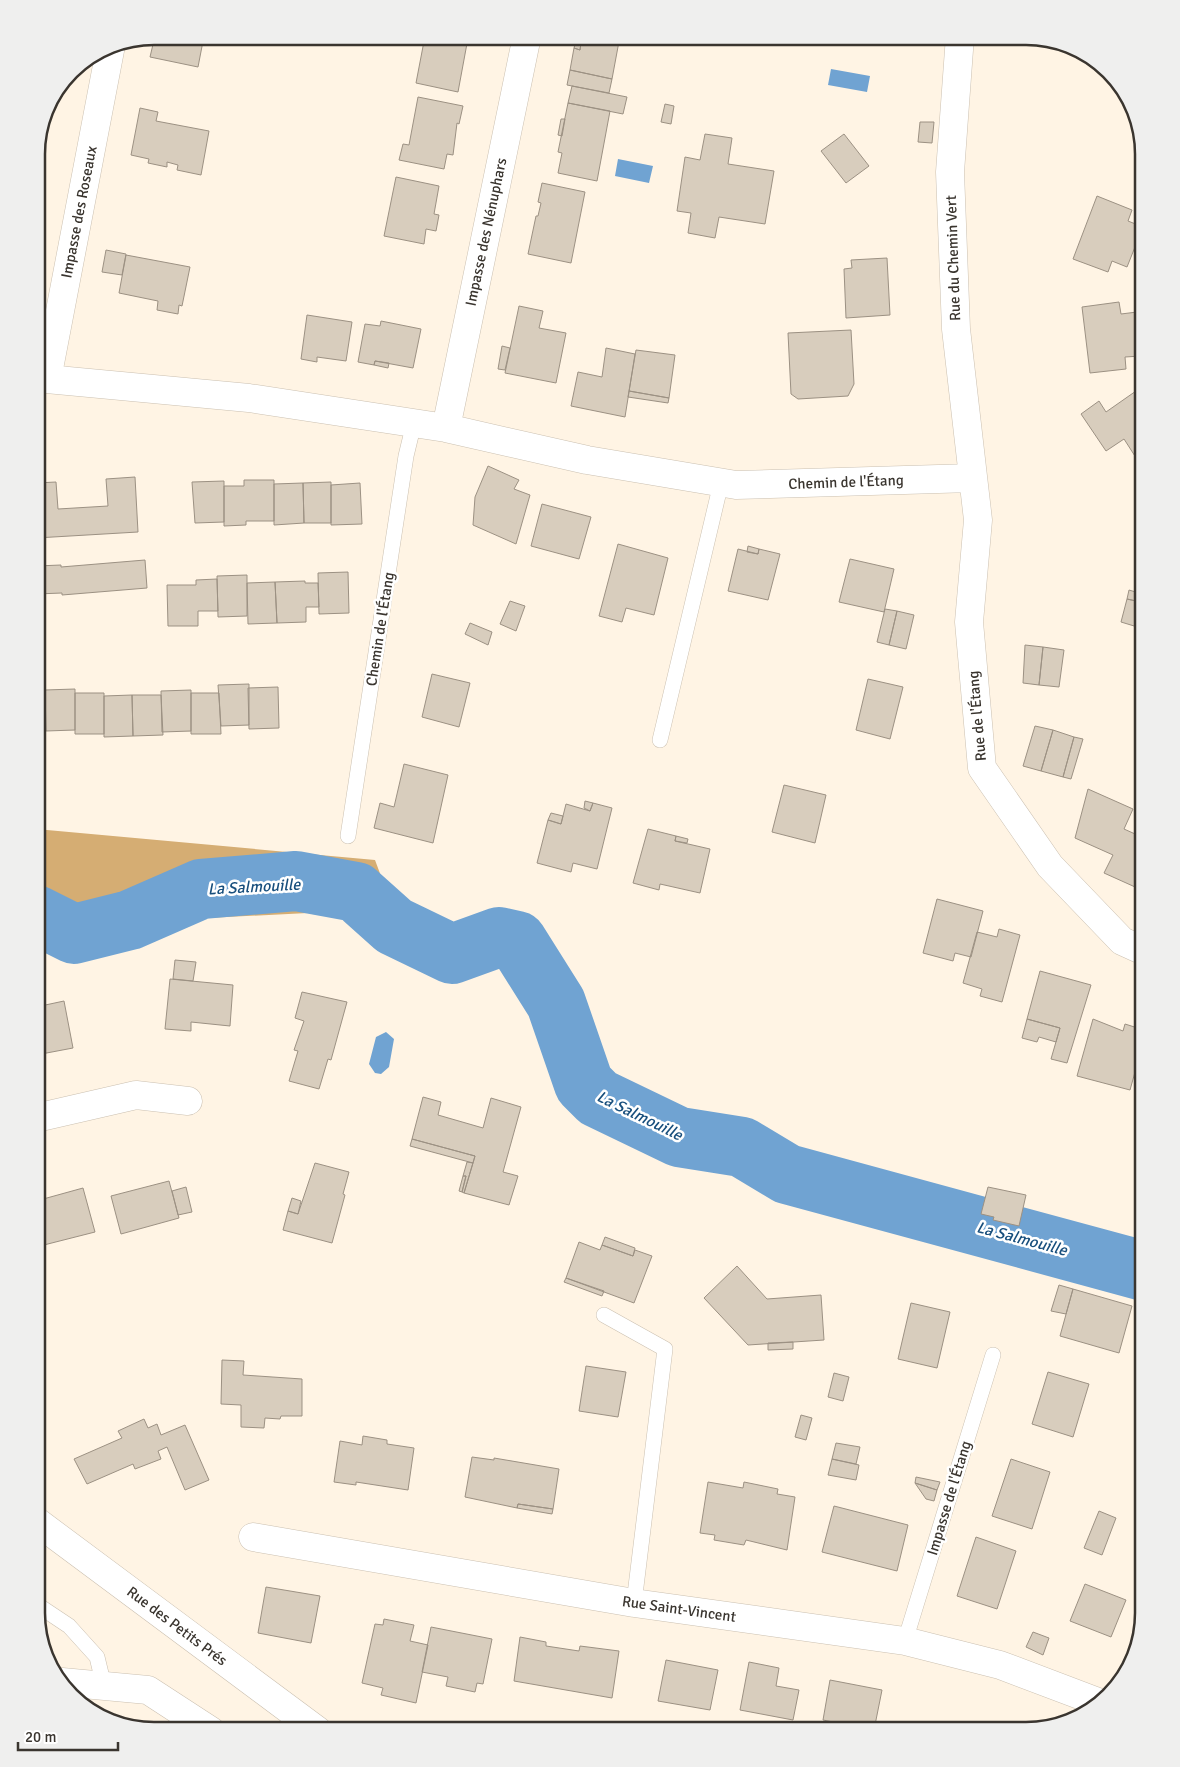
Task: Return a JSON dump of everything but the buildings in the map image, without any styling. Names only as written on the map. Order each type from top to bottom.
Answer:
[{"type":"street","name":"Impasse des Nénuphars","points":[[446,428],[525,45]]},
{"type":"street","name":"Rue du Chemin Vert","points":[[959,45],[950,172],[956,329],[972,478]]},
{"type":"street","name":"Impasse des Roseaux","points":[[45,364],[109,54]]},
{"type":"street","name":"Chemin de l'Étang","points":[[45,379],[249,398],[414,423],[446,428],[587,460],[736,485],[972,478]]},
{"type":"street","name":"Rue de l'Étang","points":[[972,478],[978,520],[968,622],[982,768],[1050,866],[1122,941],[1135,947]]},
{"type":"street","points":[[45,1116],[136,1095],[188,1101]]},
{"type":"street","name":"Rue des Petits Prés","points":[[45,1528],[307,1722]]},
{"type":"street","name":"Rue Saint-Vincent","points":[[253,1537],[634,1603],[905,1641],[1000,1665],[1091,1699]]},
{"type":"street","points":[[71,1683],[148,1690],[199,1722]]},
{"type":"lane","name":"Chemin de l'Étang","points":[[348,836],[406,456],[414,423]]},
{"type":"lane","points":[[660,740],[721,483]]},
{"type":"lane","points":[[604,1315],[665,1349],[634,1603]]},
{"type":"lane","name":"Impasse de l'Étang","points":[[905,1641],[993,1355]]},
{"type":"lane","points":[[45,1610],[69,1626],[97,1657],[104,1686]]},
{"type":"shaded area","points":[[45,830],[375,860],[388,895],[367,910],[129,922],[71,943],[45,938]]},
{"type":"water","points":[[831,69],[870,76],[867,92],[828,85]]},
{"type":"water","points":[[618,159],[653,166],[649,183],[615,176]]},
{"type":"water","points":[[386,1032],[394,1039],[389,1067],[381,1074],[375,1073],[369,1064],[376,1037]]},
{"type":"waterway","name":"La Salmouille","points":[[45,920],[74,934],[130,920],[201,889],[296,881],[356,892],[394,926],[452,954],[499,937],[517,941],[556,1003],[584,1084],[598,1098],[679,1137],[742,1147],[787,1174],[1135,1269]]}]
